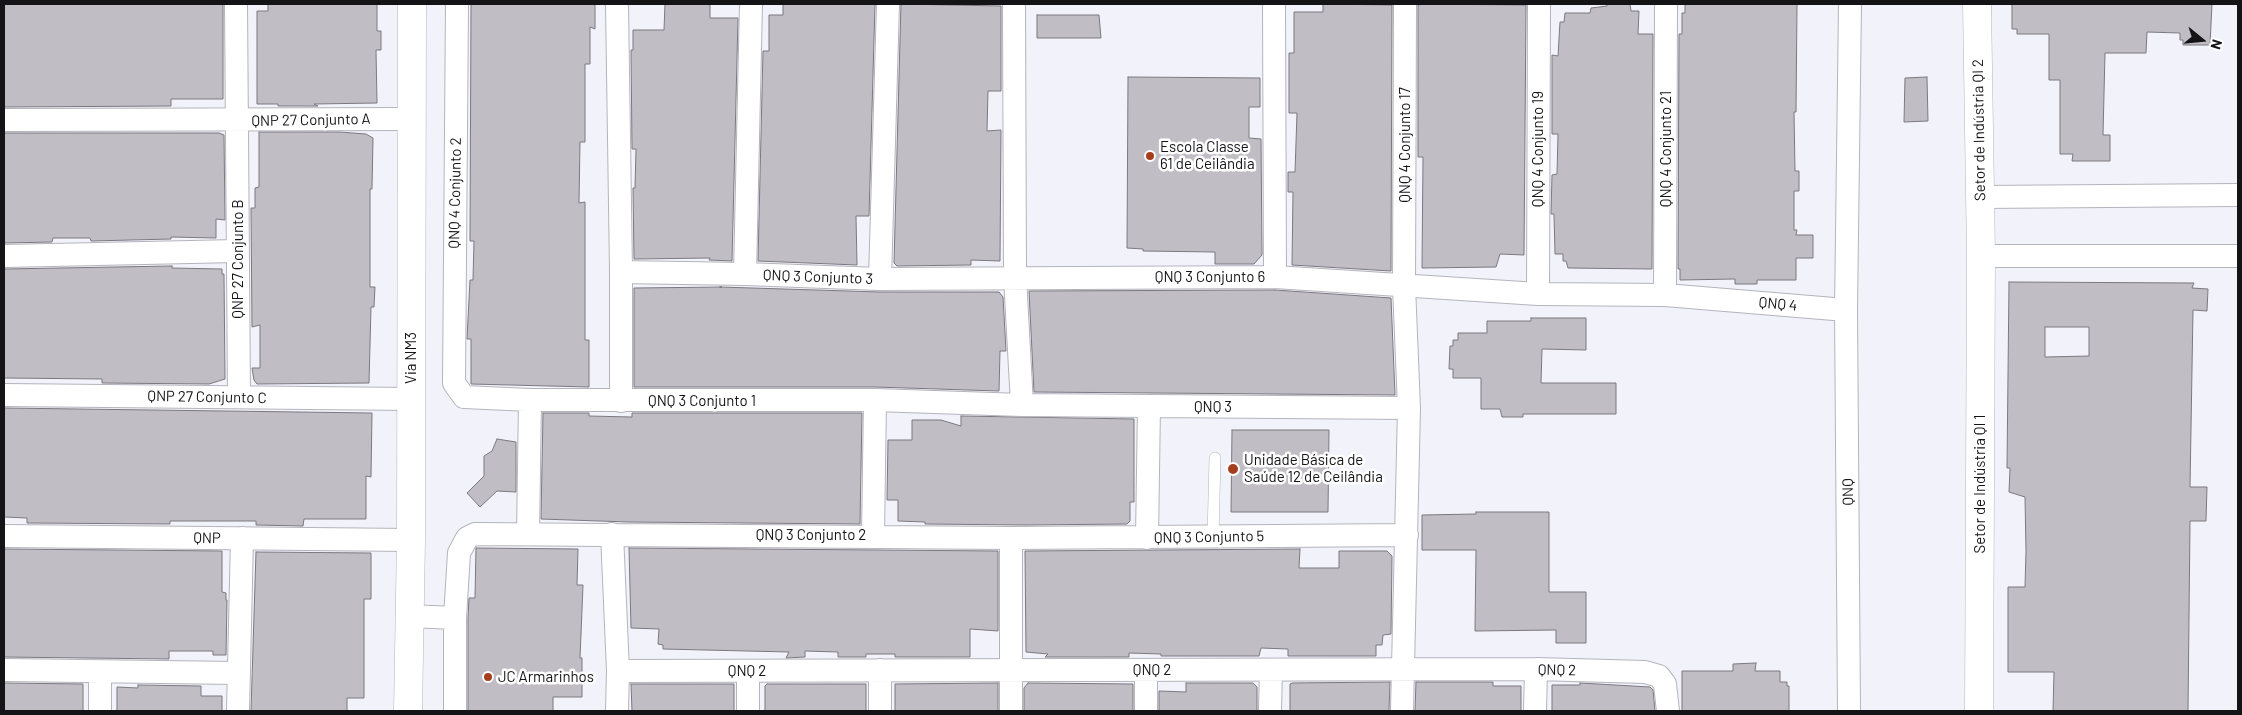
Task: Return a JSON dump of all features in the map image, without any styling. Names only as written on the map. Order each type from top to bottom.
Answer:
[{"type":"main road","name":"Via NM3","points":[[408,711],[411,540],[412,4]]},
{"type":"main road","name":"Setor de Indústria QI 2","points":[[1977,4],[1981,256]]},
{"type":"main road","name":"Setor de Indústria QI 1","points":[[1979,711],[1981,256]]},
{"type":"street","name":"QNP 27 Conjunto A","points":[[236,4],[237,121],[412,119]]},
{"type":"street","name":"QNQ 4 Conjunto 2","points":[[457,4],[454,383],[460,393],[469,399],[530,400]]},
{"type":"street","points":[[617,4],[621,401]]},
{"type":"street","points":[[745,274],[751,4]]},
{"type":"street","points":[[880,279],[888,4]]},
{"type":"street","points":[[1014,4],[1015,277],[1022,405]]},
{"type":"street","points":[[1274,4],[1275,277]]},
{"type":"street","name":"QNQ 4 Conjunto 17","points":[[1404,286],[1405,4]]},
{"type":"street","name":"QNQ 4 Conjunto 19","points":[[1538,294],[1539,4]]},
{"type":"street","name":"QNQ 4 Conjunto 21","points":[[1665,294],[1666,4]]},
{"type":"street","points":[[1846,310],[1850,4]]},
{"type":"street","points":[[4,120],[237,121]]},
{"type":"street","name":"QNP 27 Conjunto B","points":[[237,121],[239,398]]},
{"type":"street","points":[[1980,197],[2238,195]]},
{"type":"street","points":[[4,256],[237,251]]},
{"type":"street","points":[[1981,256],[2238,256]]},
{"type":"street","name":"QNQ 3 Conjunto 3","points":[[621,272],[880,279],[1015,277]]},
{"type":"street","name":"QNQ 3 Conjunto 6","points":[[1015,277],[1275,277],[1404,286]]},
{"type":"street","points":[[1402,711],[1409,408],[1404,286]]},
{"type":"street","name":"QNQ 4","points":[[1404,286],[1538,294],[1665,294],[1846,310]]},
{"type":"street","name":"QNQ","points":[[1846,310],[1849,711]]},
{"type":"street","name":"QNP 27 Conjunto C","points":[[4,394],[411,399]]},
{"type":"street","points":[[528,534],[530,400]]},
{"type":"street","name":"QNQ 3 Conjunto 1","points":[[530,400],[875,400],[1022,405]]},
{"type":"street","points":[[874,536],[875,400]]},
{"type":"street","name":"QNQ 3","points":[[1022,405],[1409,408]]},
{"type":"street","points":[[1147,538],[1148,406]]},
{"type":"street","points":[[455,711],[455,618],[459,553],[467,538],[475,534],[612,534],[618,671],[617,711]]},
{"type":"street","name":"QNQ 3 Conjunto 2","points":[[612,534],[1011,538]]},
{"type":"street","name":"QNQ 3 Conjunto 5","points":[[1011,538],[1407,535]]},
{"type":"street","name":"QNP","points":[[4,536],[411,540]]},
{"type":"street","points":[[238,711],[242,538]]},
{"type":"street","points":[[1011,538],[1011,711]]},
{"type":"street","points":[[410,616],[455,618]]},
{"type":"street","points":[[1535,711],[1536,669]]},
{"type":"street","name":"QNQ 2","points":[[618,671],[1536,669],[1645,672],[1659,676],[1665,684],[1668,706]]},
{"type":"street","points":[[4,670],[238,673]]},
{"type":"street","points":[[880,670],[880,711]]},
{"type":"street","points":[[1146,670],[1146,711]]},
{"type":"street","points":[[1270,711],[1271,670]]},
{"type":"street","points":[[748,671],[748,711]]},
{"type":"street","points":[[100,672],[100,711]]},
{"type":"lane","points":[[1213,537],[1215,458]]},
{"type":"building","points":[[4,4],[223,4],[223,99],[171,99],[171,106],[4,107]]},
{"type":"building","points":[[268,4],[377,4],[377,31],[381,31],[381,50],[376,50],[377,103],[314,104],[318,106],[257,104],[257,11],[268,11]]},
{"type":"building","points":[[471,4],[595,4],[595,29],[590,27],[590,64],[585,64],[585,142],[580,142],[579,203],[585,202],[585,340],[589,340],[589,387],[471,384],[471,339],[467,339],[470,280],[473,280],[474,241],[470,241]]},
{"type":"building","points":[[665,4],[710,4],[710,18],[738,18],[732,261],[709,260],[710,258],[634,259],[633,188],[635,188],[636,149],[632,149],[631,50],[633,50],[633,30],[664,30]]},
{"type":"building","points":[[783,4],[875,4],[869,216],[856,216],[857,265],[758,261],[763,51],[769,51],[769,15],[783,15]]},
{"type":"building","points":[[901,4],[1001,6],[1001,91],[988,91],[987,131],[1001,130],[1000,261],[971,260],[971,265],[897,266],[894,263]]},
{"type":"building","points":[[1323,4],[1392,5],[1391,271],[1292,265],[1293,192],[1288,192],[1288,172],[1295,172],[1297,113],[1289,113],[1289,53],[1294,53],[1294,12],[1323,12]]},
{"type":"building","points":[[1607,4],[1630,4],[1631,11],[1639,11],[1638,34],[1653,34],[1652,269],[1568,268],[1566,261],[1563,261],[1563,254],[1555,254],[1554,214],[1551,214],[1552,175],[1557,174],[1558,134],[1552,134],[1552,55],[1558,56],[1560,22],[1564,22],[1565,13],[1590,13],[1591,8],[1607,6]]},
{"type":"building","points":[[1685,4],[1797,4],[1796,112],[1794,112],[1795,171],[1799,171],[1799,191],[1794,191],[1794,230],[1797,230],[1796,235],[1813,235],[1813,258],[1796,258],[1796,280],[1757,280],[1757,284],[1735,284],[1735,279],[1680,280],[1680,269],[1678,269],[1679,34],[1682,34],[1682,13],[1685,13]]},
{"type":"building","points":[[2012,4],[2212,4],[2210,45],[2183,45],[2183,40],[2180,40],[2180,33],[2147,32],[2146,53],[2105,53],[2103,135],[2110,135],[2110,161],[2072,161],[2073,154],[2060,154],[2060,80],[2049,80],[2049,34],[2017,34],[2017,29],[2012,29]]},
{"type":"building","points":[[1418,5],[1526,5],[1524,255],[1500,254],[1496,267],[1422,268],[1423,157],[1418,157]]},
{"type":"building","points":[[1037,15],[1099,15],[1101,38],[1037,38]]},
{"type":"building","points":[[1128,77],[1260,78],[1260,107],[1249,107],[1249,138],[1261,139],[1262,255],[1254,264],[1215,264],[1215,252],[1143,251],[1143,249],[1127,248]]},
{"type":"building","points":[[1927,77],[1928,121],[1904,122],[1905,78]]},
{"type":"building","points":[[259,132],[340,132],[366,134],[373,138],[372,189],[370,189],[370,287],[375,287],[374,307],[371,307],[369,383],[257,384],[254,380],[252,368],[260,368],[260,325],[252,327],[251,208],[255,208],[255,188],[259,187]]},
{"type":"building","points":[[4,133],[219,133],[224,135],[225,220],[216,219],[216,238],[171,237],[171,239],[91,241],[90,238],[53,238],[52,242],[4,243]]},
{"type":"building","points":[[172,266],[172,268],[222,269],[222,274],[224,274],[225,379],[209,384],[102,383],[102,379],[4,378],[4,269]]},
{"type":"building","points":[[2009,282],[2194,283],[2192,288],[2208,289],[2207,311],[2193,310],[2190,487],[2207,487],[2206,521],[2190,521],[2188,711],[2053,711],[2054,672],[2008,672],[2008,587],[2025,587],[2026,551],[2025,497],[2009,492],[2010,468],[2007,468]],"holes":[[[2045,327],[2089,327],[2089,356],[2045,357]]]},
{"type":"building","points":[[721,287],[880,292],[999,292],[1003,297],[1006,351],[1000,351],[999,391],[875,387],[634,387],[634,288]]},
{"type":"building","points":[[1275,290],[1391,298],[1395,395],[1034,392],[1029,291]]},
{"type":"building","points":[[1531,318],[1586,318],[1586,350],[1542,349],[1541,383],[1616,383],[1616,414],[1523,414],[1523,417],[1502,417],[1500,409],[1481,409],[1481,378],[1453,378],[1453,369],[1449,369],[1450,346],[1453,346],[1453,340],[1458,340],[1458,333],[1487,333],[1487,321],[1531,321]]},
{"type":"building","points":[[4,408],[372,413],[371,477],[366,476],[366,519],[304,519],[303,526],[256,525],[256,521],[170,521],[170,524],[27,523],[27,518],[4,517]]},
{"type":"building","points":[[543,413],[589,413],[589,416],[632,417],[632,413],[862,413],[860,524],[628,522],[541,519]]},
{"type":"building","points":[[961,416],[1134,419],[1134,502],[1130,502],[1130,521],[1127,524],[1026,525],[925,524],[925,522],[898,521],[898,500],[887,500],[888,440],[912,440],[912,420],[941,420],[961,426]]},
{"type":"building","name":"Unidade Básica de Saúde 12 de Ceilândia","points":[[1232,430],[1329,430],[1328,512],[1231,512]]},
{"type":"building","points":[[497,439],[516,442],[516,492],[497,491],[480,507],[467,493],[484,476],[484,456],[492,451]]},
{"type":"building","points":[[1476,512],[1549,512],[1549,592],[1586,592],[1586,643],[1556,643],[1556,630],[1475,631],[1476,550],[1422,550],[1422,515],[1476,514]]},
{"type":"building","points":[[476,548],[578,549],[577,585],[583,585],[580,658],[582,658],[582,697],[553,697],[553,711],[468,711],[468,618],[469,598],[475,598]]},
{"type":"building","points":[[629,548],[998,551],[998,631],[970,629],[970,657],[895,657],[895,654],[866,654],[866,657],[838,657],[838,652],[805,651],[805,657],[786,658],[789,652],[663,649],[663,645],[658,644],[659,629],[631,628]]},
{"type":"building","points":[[4,549],[222,551],[222,592],[226,593],[227,600],[226,655],[213,655],[213,651],[169,651],[169,659],[4,657]]},
{"type":"building","points":[[1300,549],[1299,568],[1339,568],[1339,551],[1387,551],[1392,556],[1391,634],[1383,635],[1382,645],[1376,645],[1376,656],[1288,656],[1288,649],[1261,648],[1259,656],[1161,656],[1161,654],[1129,653],[1129,657],[1045,657],[1048,654],[1026,652],[1025,551]]},
{"type":"building","points":[[256,552],[371,553],[371,599],[364,599],[364,698],[347,698],[347,711],[251,711]]},
{"type":"building","points":[[1756,663],[1755,671],[1780,671],[1780,682],[1787,682],[1787,686],[1789,686],[1789,711],[1682,711],[1682,671],[1733,671],[1733,664]]},
{"type":"building","points":[[1390,682],[1389,711],[1290,711],[1290,684],[1292,683]]},
{"type":"building","points":[[1416,682],[1493,682],[1493,686],[1521,686],[1521,711],[1415,711]]},
{"type":"building","points":[[4,683],[83,684],[83,711],[4,711]]},
{"type":"building","points":[[998,683],[998,711],[895,711],[895,684]]},
{"type":"building","points":[[1028,683],[1133,684],[1133,711],[1024,711],[1024,688]]},
{"type":"building","points":[[1186,683],[1253,683],[1257,687],[1257,711],[1159,711],[1159,691],[1186,692]]},
{"type":"building","points":[[1580,683],[1650,687],[1653,690],[1655,711],[1552,711],[1552,685],[1580,685]]},
{"type":"building","points":[[631,684],[734,684],[734,711],[632,711]]},
{"type":"building","points":[[767,684],[866,684],[866,711],[765,711],[765,686]]},
{"type":"building","points":[[138,685],[201,686],[201,696],[222,696],[222,711],[117,711],[117,687],[138,688]]},
{"type":"place","name":"Escola Classe 61 de Ceilândia","points":[[1150,156]]},
{"type":"place","name":"Unidade Básica de Saúde 12 de Ceilândia","points":[[1233,469]]},
{"type":"place","name":"JC Armarinhos","points":[[488,677]]}]
